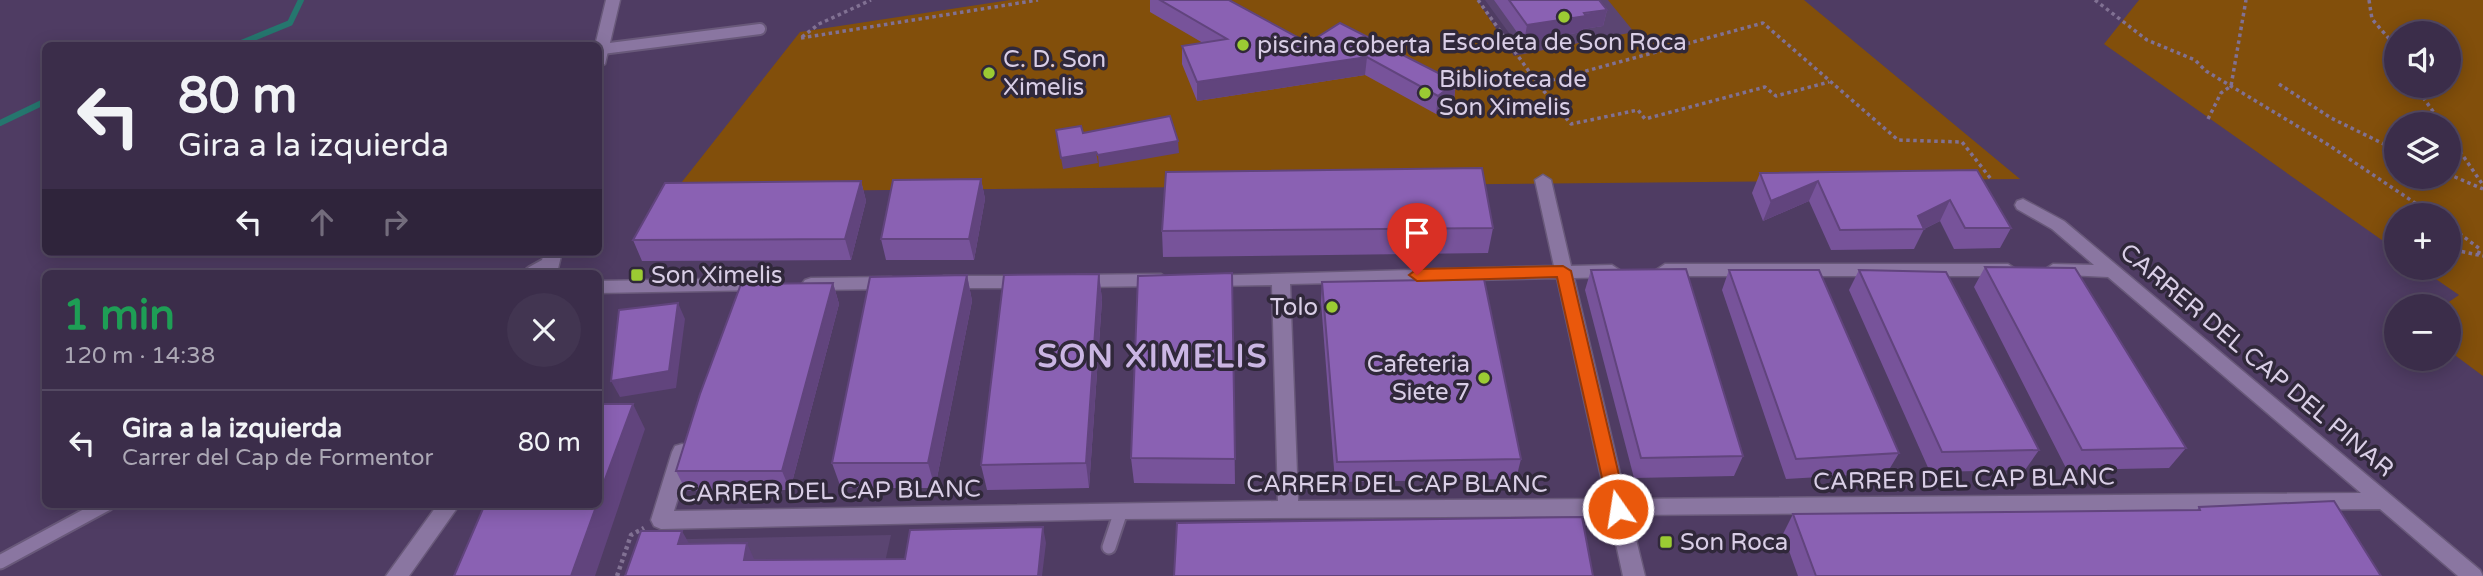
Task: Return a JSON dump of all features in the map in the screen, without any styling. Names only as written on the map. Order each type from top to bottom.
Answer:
[{"type":"street","points":[[602,49],[613,0]]},
{"type":"street","points":[[1543,180],[1634,576]]},
{"type":"street","name":"CARRER DEL CAP DEL PINAR","points":[[2023,205],[2058,225],[2109,271],[2473,576]]},
{"type":"street","points":[[604,287],[741,292],[780,284],[1282,279],[1563,271],[2109,271]]},
{"type":"street","points":[[1282,279],[1288,510]]},
{"type":"street","name":"CARRER DEL CAP BLANC","points":[[688,435],[661,520],[1121,511],[2384,501]]},
{"type":"street","points":[[397,576],[447,508]]},
{"type":"street","name":"CARRER DEL CAP DEL PINAR","points":[[2454,560],[2483,572]]},
{"type":"lane","points":[[602,49],[760,29]]},
{"type":"lane","points":[[0,562],[100,508]]},
{"type":"lane","points":[[1109,547],[1121,511]]},
{"type":"path","points":[[871,0],[819,24],[802,38],[1038,0]]},
{"type":"path","points":[[1478,0],[1538,84],[1571,124],[1638,110],[1645,119],[1765,86],[1776,96],[1830,81]]},
{"type":"path","points":[[2095,0],[2147,40],[2195,60],[2206,71],[2327,144],[2415,203]]},
{"type":"path","points":[[2208,119],[2221,93],[2231,86],[2246,0]]},
{"type":"path","points":[[2370,0],[2372,19],[2384,33]]},
{"type":"path","points":[[1538,84],[1763,23],[1898,140],[1962,142],[1991,179]]},
{"type":"path","points":[[2279,84],[2331,118],[2384,144]]},
{"type":"path","points":[[2461,154],[2483,187]]},
{"type":"path","points":[[2461,179],[2483,187]]},
{"type":"path","points":[[2461,234],[2480,248],[2480,256],[2461,251]]},
{"type":"path","points":[[617,576],[631,535],[661,520]]},
{"type":"shaded area","points":[[1010,0],[1477,0],[1514,56],[1634,32],[1608,0],[1804,0],[2020,179],[674,192],[800,32]]},
{"type":"shaded area","name":"Escoleta de Son Roca","points":[[1485,0],[1618,0],[1646,33],[1525,55]]},
{"type":"shaded area","points":[[2139,0],[2483,0],[2483,376],[2461,360],[2461,294],[2437,280],[2461,280],[2461,203],[2384,203],[2384,242],[2104,44]]},
{"type":"shaded area","points":[[891,535],[882,576],[630,576],[642,540]]},
{"type":"building","points":[[1160,0],[1229,0],[1308,43],[1340,23],[1456,82],[1438,96],[1367,57],[1197,82],[1182,46],[1227,39]]},
{"type":"building","points":[[1509,0],[1599,0],[1607,10],[1527,25]]},
{"type":"building","points":[[1170,116],[1178,141],[1098,155],[1096,152],[1061,158],[1056,130],[1081,126],[1083,133]]},
{"type":"building","points":[[1482,168],[1493,228],[1162,231],[1166,172]]},
{"type":"building","points":[[1977,170],[2011,228],[1965,228],[1950,200],[1918,216],[1924,229],[1840,230],[1818,181],[1771,201],[1760,173]]},
{"type":"building","points":[[981,179],[969,239],[881,239],[893,180]]},
{"type":"building","points":[[861,181],[845,239],[633,240],[665,183]]},
{"type":"building","points":[[1985,267],[2075,268],[2186,448],[2082,450]]},
{"type":"building","points":[[1686,269],[1743,456],[1641,458],[1591,270]]},
{"type":"building","points":[[1729,270],[1819,270],[1899,453],[1796,459]]},
{"type":"building","points":[[1859,270],[1946,272],[2039,450],[1942,452]]},
{"type":"building","points":[[1232,273],[1235,459],[1131,458],[1138,276]]},
{"type":"building","points":[[1099,274],[1086,463],[981,465],[1004,275]]},
{"type":"building","points":[[967,275],[928,463],[832,463],[870,277]]},
{"type":"building","points":[[1484,279],[1521,459],[1337,462],[1322,282]]},
{"type":"building","points":[[833,283],[782,471],[676,471],[700,394],[741,284]]},
{"type":"building","points":[[678,303],[669,371],[611,381],[619,310]]},
{"type":"building","points":[[602,404],[633,404],[602,487]]},
{"type":"building","points":[[2334,501],[2381,576],[1816,576],[1793,514],[2200,510],[2199,507]]},
{"type":"building","points":[[483,508],[596,508],[571,576],[454,576]]},
{"type":"building","points":[[1582,517],[1593,576],[1174,576],[1177,523]]},
{"type":"building","points":[[1043,527],[1038,576],[625,576],[641,531],[682,531],[678,544],[747,543],[744,560],[905,559],[910,530]]},
{"type":"waterway","points":[[244,42],[290,23],[301,0]]},
{"type":"waterway","points":[[0,123],[42,103]]},
{"type":"place","name":"Escoleta de Son Roca","points":[[1564,17]]},
{"type":"place","name":"piscina coberta","points":[[1243,45]]},
{"type":"place","name":"C. D. Son Ximelis","points":[[989,73]]},
{"type":"place","name":"Biblioteca de Son Ximelis","points":[[1425,93]]},
{"type":"place","name":"Son Ximelis","points":[[637,275]]},
{"type":"place","name":"Tolo","points":[[1332,307]]},
{"type":"place","name":"Cafeteria Siete 7","points":[[1484,378]]},
{"type":"place","name":"Son Roca","points":[[1666,542]]},
{"type":"district","name":"SON XIMELIS","points":[[1153,356]]},
{"type":"route","points":[[1417,275],[1563,271],[1618,509]]}]
